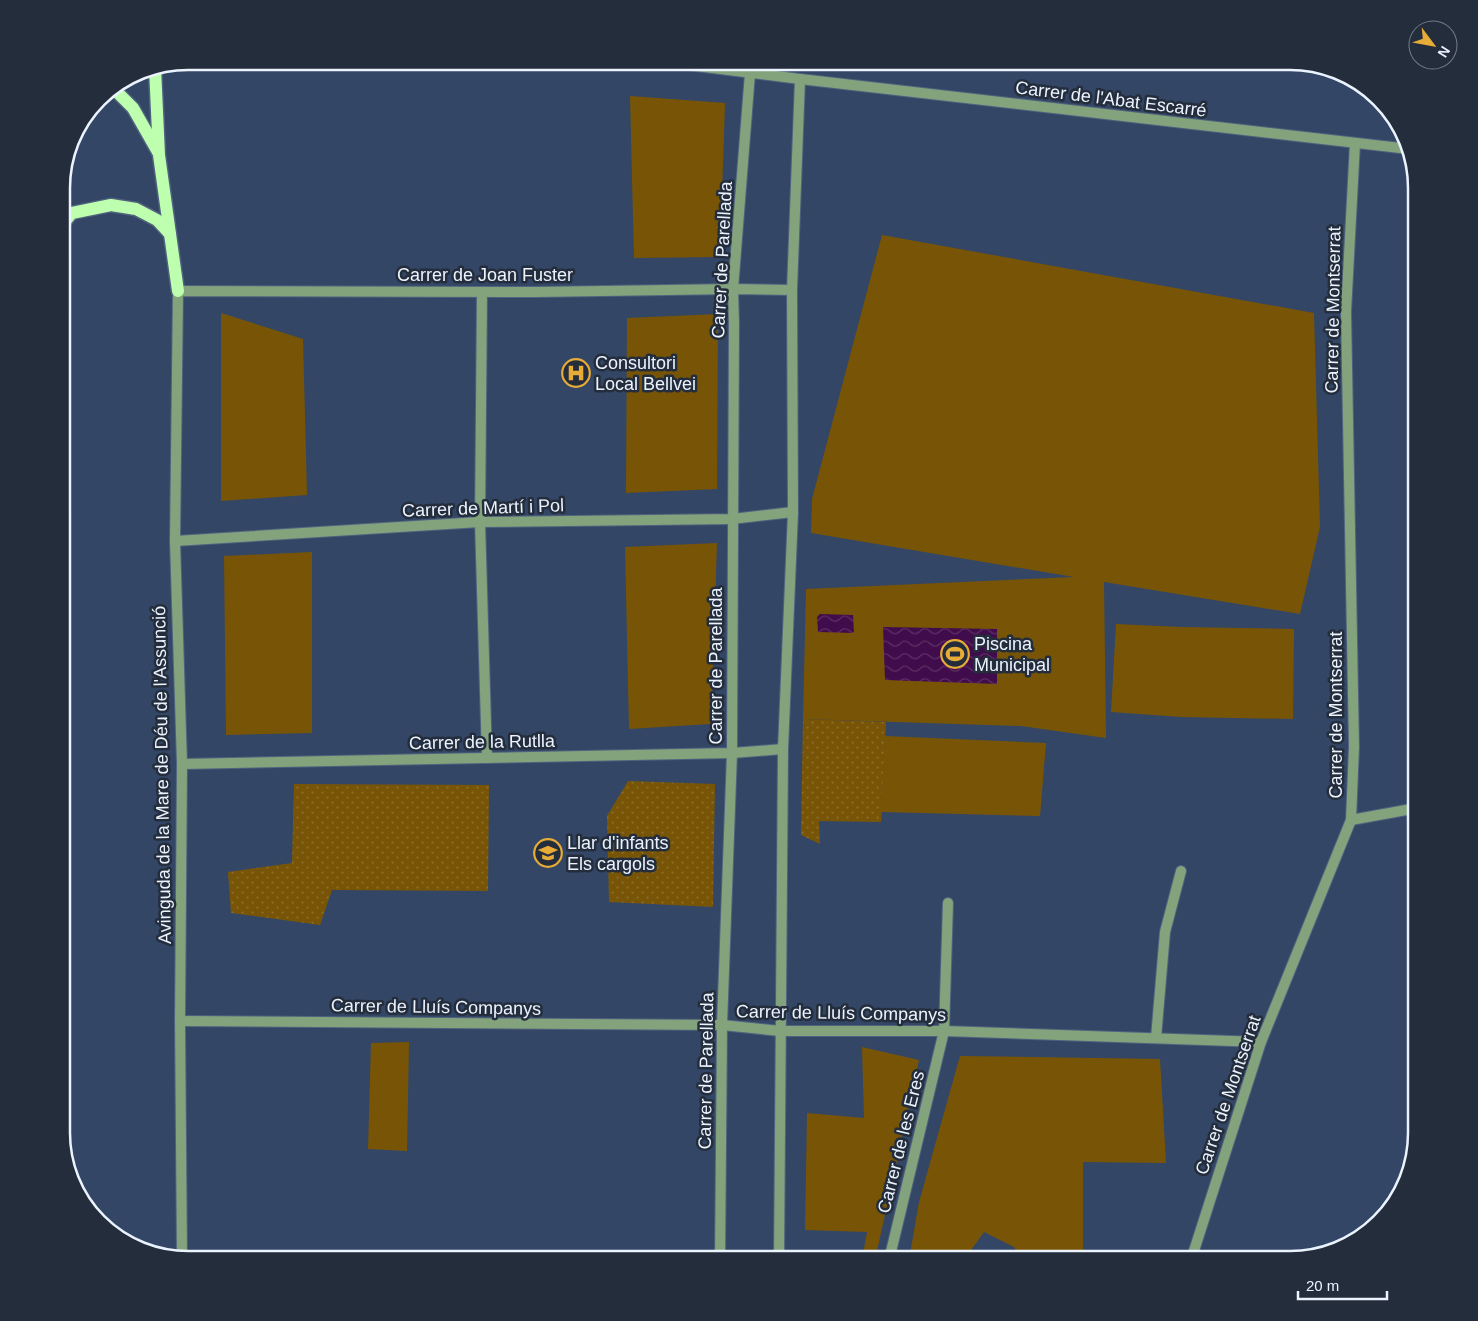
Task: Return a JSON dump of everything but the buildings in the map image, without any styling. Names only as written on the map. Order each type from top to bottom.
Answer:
[{"type":"main road","points":[[155,75],[159,155],[178,291]]},
{"type":"main road","points":[[118,93],[133,108],[159,155]]},
{"type":"main road","points":[[70,215],[72,213],[111,205],[136,209],[157,220],[170,234]]},
{"type":"street","name":"Carrer de l'Abat Escarré","points":[[726,70],[1401,148]]},
{"type":"street","name":"Carrer de Parellada","points":[[720,1251],[722,1025],[732,753],[733,289],[750,73]]},
{"type":"street","points":[[779,1251],[783,748],[793,512],[792,290],[800,79]]},
{"type":"street","name":"Carrer de Montserrat","points":[[1194,1251],[1262,1042],[1351,820],[1354,747],[1346,312],[1355,143]]},
{"type":"street","name":"Carrer de Joan Fuster","points":[[178,291],[792,290]]},
{"type":"street","name":"Avinguda de la Mare de Déu de l'Assunció","points":[[178,291],[175,541],[182,764],[180,1021],[182,1251]]},
{"type":"street","points":[[482,292],[480,522],[487,758]]},
{"type":"street","name":"Carrer de Martí i Pol","points":[[175,541],[480,522],[732,520],[793,512]]},
{"type":"street","name":"Carrer de la Rutlla","points":[[182,764],[732,753],[783,748]]},
{"type":"street","points":[[1351,820],[1408,810]]},
{"type":"street","points":[[1156,1038],[1165,932],[1181,870]]},
{"type":"street","name":"Carrer de les Eres","points":[[891,1251],[944,1031],[948,903]]},
{"type":"street","name":"Carrer de Lluís Companys","points":[[180,1021],[722,1025],[780,1031],[944,1031],[1262,1042]]},
{"type":"shaded area","points":[[630,96],[725,103],[720,257],[634,258]]},
{"type":"shaded area","points":[[882,235],[1314,313],[1320,527],[1300,614],[1104,582],[1106,738],[1021,726],[803,719],[806,589],[1074,577],[811,533],[812,499]]},
{"type":"shaded area","points":[[221,313],[303,339],[307,495],[221,501]]},
{"type":"shaded area","points":[[718,314],[717,489],[626,493],[627,318]]},
{"type":"shaded area","points":[[717,543],[711,724],[629,729],[625,547]]},
{"type":"shaded area","points":[[312,552],[312,733],[226,735],[224,556]]},
{"type":"shaded area","points":[[1116,624],[1294,629],[1293,719],[1181,717],[1111,712]]},
{"type":"shaded area","points":[[803,719],[886,722],[881,822],[819,821],[820,844],[801,835]]},
{"type":"shaded area","points":[[885,736],[1046,743],[1040,816],[881,812]]},
{"type":"shaded area","points":[[628,781],[715,784],[713,907],[609,902],[607,816]]},
{"type":"shaded area","points":[[294,784],[489,785],[488,891],[332,890],[320,925],[231,913],[228,872],[292,863]]},
{"type":"shaded area","points":[[409,1042],[407,1151],[368,1149],[371,1043]]},
{"type":"shaded area","points":[[862,1047],[919,1060],[877,1251],[864,1251],[867,1232],[805,1230],[807,1113],[864,1118]]},
{"type":"shaded area","points":[[960,1056],[1160,1059],[1166,1163],[1083,1162],[1083,1251],[1016,1251],[1014,1247],[984,1232],[970,1251],[911,1251],[919,1202]]},
{"type":"water","points":[[820,614],[853,615],[854,632],[818,632],[817,617]]},
{"type":"water","points":[[883,627],[997,629],[997,684],[885,680]]},
{"type":"place","name":"Consultori Local Bellvei","points":[[576,373]]},
{"type":"place","name":"Piscina Municipal","points":[[955,654]]},
{"type":"place","name":"Llar d'infants Els cargols","points":[[548,853]]}]
